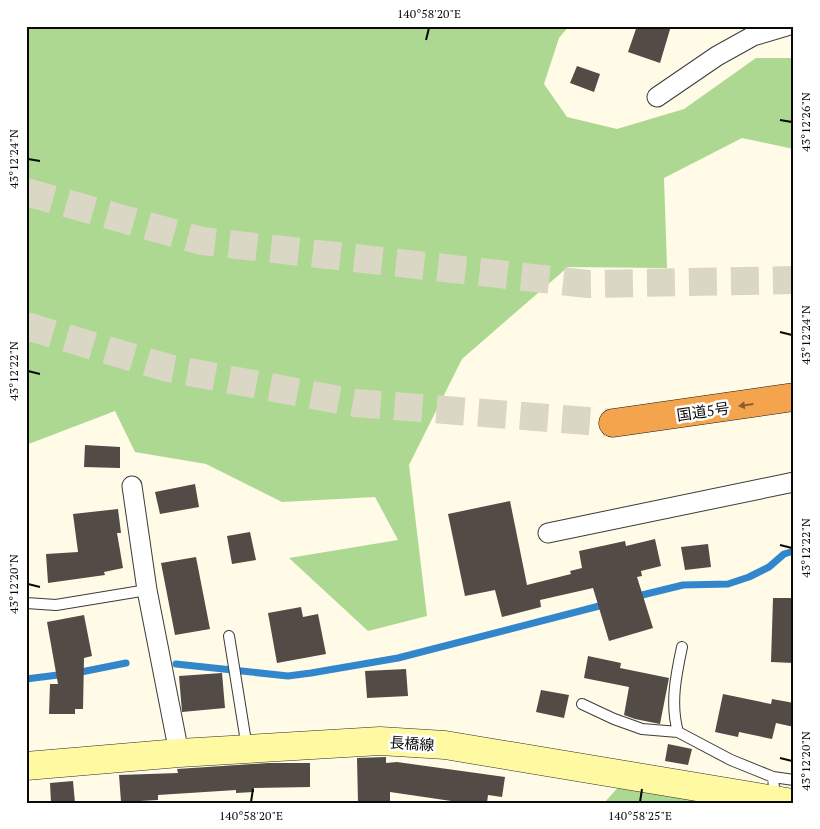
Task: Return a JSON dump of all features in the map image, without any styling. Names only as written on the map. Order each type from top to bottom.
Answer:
[{"type":"highway","name":"国道5号","points":[[612,423],[794,398]]},
{"type":"street","points":[[657,98],[717,56],[754,36],[787,26]]},
{"type":"street","points":[[548,533],[794,482]]},
{"type":"street","points":[[132,486],[147,590],[178,753]]},
{"type":"street","name":"長橋線","points":[[26,766],[178,753],[380,741],[415,742],[780,793]]},
{"type":"lane","points":[[26,604],[56,605],[147,590]]},
{"type":"lane","points":[[229,636],[247,749]]},
{"type":"lane","points":[[678,732],[674,719],[675,679],[682,647]]},
{"type":"lane","points":[[582,704],[614,719],[642,729],[678,732],[731,760],[780,793],[794,780]]},
{"type":"green space","points":[[26,26],[569,26],[559,38],[544,84],[567,117],[617,129],[684,109],[756,58],[794,58],[794,149],[742,138],[664,178],[667,268],[568,267],[462,359],[409,465],[427,616],[368,631],[289,558],[398,540],[375,497],[282,502],[206,464],[135,452],[115,411],[26,445]]},
{"type":"green space","points":[[622,783],[718,803],[604,803]]},
{"type":"building","points":[[637,26],[671,26],[660,63],[628,52]]},
{"type":"building","points":[[577,66],[600,74],[594,92],[570,83]]},
{"type":"building","points":[[85,445],[120,447],[120,468],[84,467]]},
{"type":"building","points":[[195,484],[199,507],[160,514],[155,492]]},
{"type":"building","points":[[510,501],[527,585],[571,574],[570,571],[582,568],[579,551],[625,541],[626,546],[655,539],[661,566],[641,571],[642,576],[637,577],[653,628],[609,641],[593,588],[540,600],[541,607],[502,617],[495,590],[465,596],[448,514]]},
{"type":"building","points":[[118,509],[121,533],[117,533],[123,568],[104,572],[105,575],[48,583],[46,554],[78,552],[73,514]]},
{"type":"building","points":[[250,532],[256,560],[232,564],[227,536]]},
{"type":"building","points":[[708,544],[711,567],[685,570],[681,547]]},
{"type":"building","points":[[196,557],[210,629],[175,635],[161,563]]},
{"type":"building","points":[[773,598],[794,598],[794,663],[771,662]]},
{"type":"building","points":[[301,607],[303,617],[318,614],[326,654],[277,663],[268,613]]},
{"type":"building","points":[[84,615],[92,656],[84,658],[83,709],[75,709],[75,714],[49,714],[50,684],[58,684],[47,622]]},
{"type":"building","points":[[588,656],[621,663],[620,668],[669,678],[660,724],[624,715],[629,687],[584,678]]},
{"type":"building","points":[[406,669],[408,696],[367,698],[365,671]]},
{"type":"building","points":[[222,673],[225,708],[182,712],[179,676]]},
{"type":"building","points":[[541,690],[569,695],[564,718],[536,712]]},
{"type":"building","points":[[723,694],[771,704],[772,699],[794,703],[794,727],[776,723],[772,739],[739,732],[738,737],[715,732]]},
{"type":"building","points":[[668,744],[692,749],[688,765],[665,761]]},
{"type":"building","points":[[386,757],[386,763],[397,762],[505,777],[502,797],[488,795],[487,803],[465,803],[390,792],[390,803],[358,803],[357,758]]},
{"type":"building","points":[[268,763],[310,763],[310,787],[254,788],[254,792],[236,793],[236,790],[158,795],[158,800],[121,802],[119,775],[178,773],[177,769]]},
{"type":"building","points":[[73,781],[75,803],[51,803],[50,783]]},
{"type":"waterway","points":[[634,597],[683,585],[728,584],[749,577],[769,567],[784,554],[794,551]]},
{"type":"waterway","points":[[176,664],[288,676],[311,673],[398,658],[607,604]]},
{"type":"waterway","points":[[76,673],[126,663]]},
{"type":"waterway","points":[[26,679],[66,674]]},
{"type":"tunnel","points":[[26,192],[202,241],[588,284],[794,280]]},
{"type":"tunnel","points":[[26,326],[168,368],[355,403],[613,423]]}]
